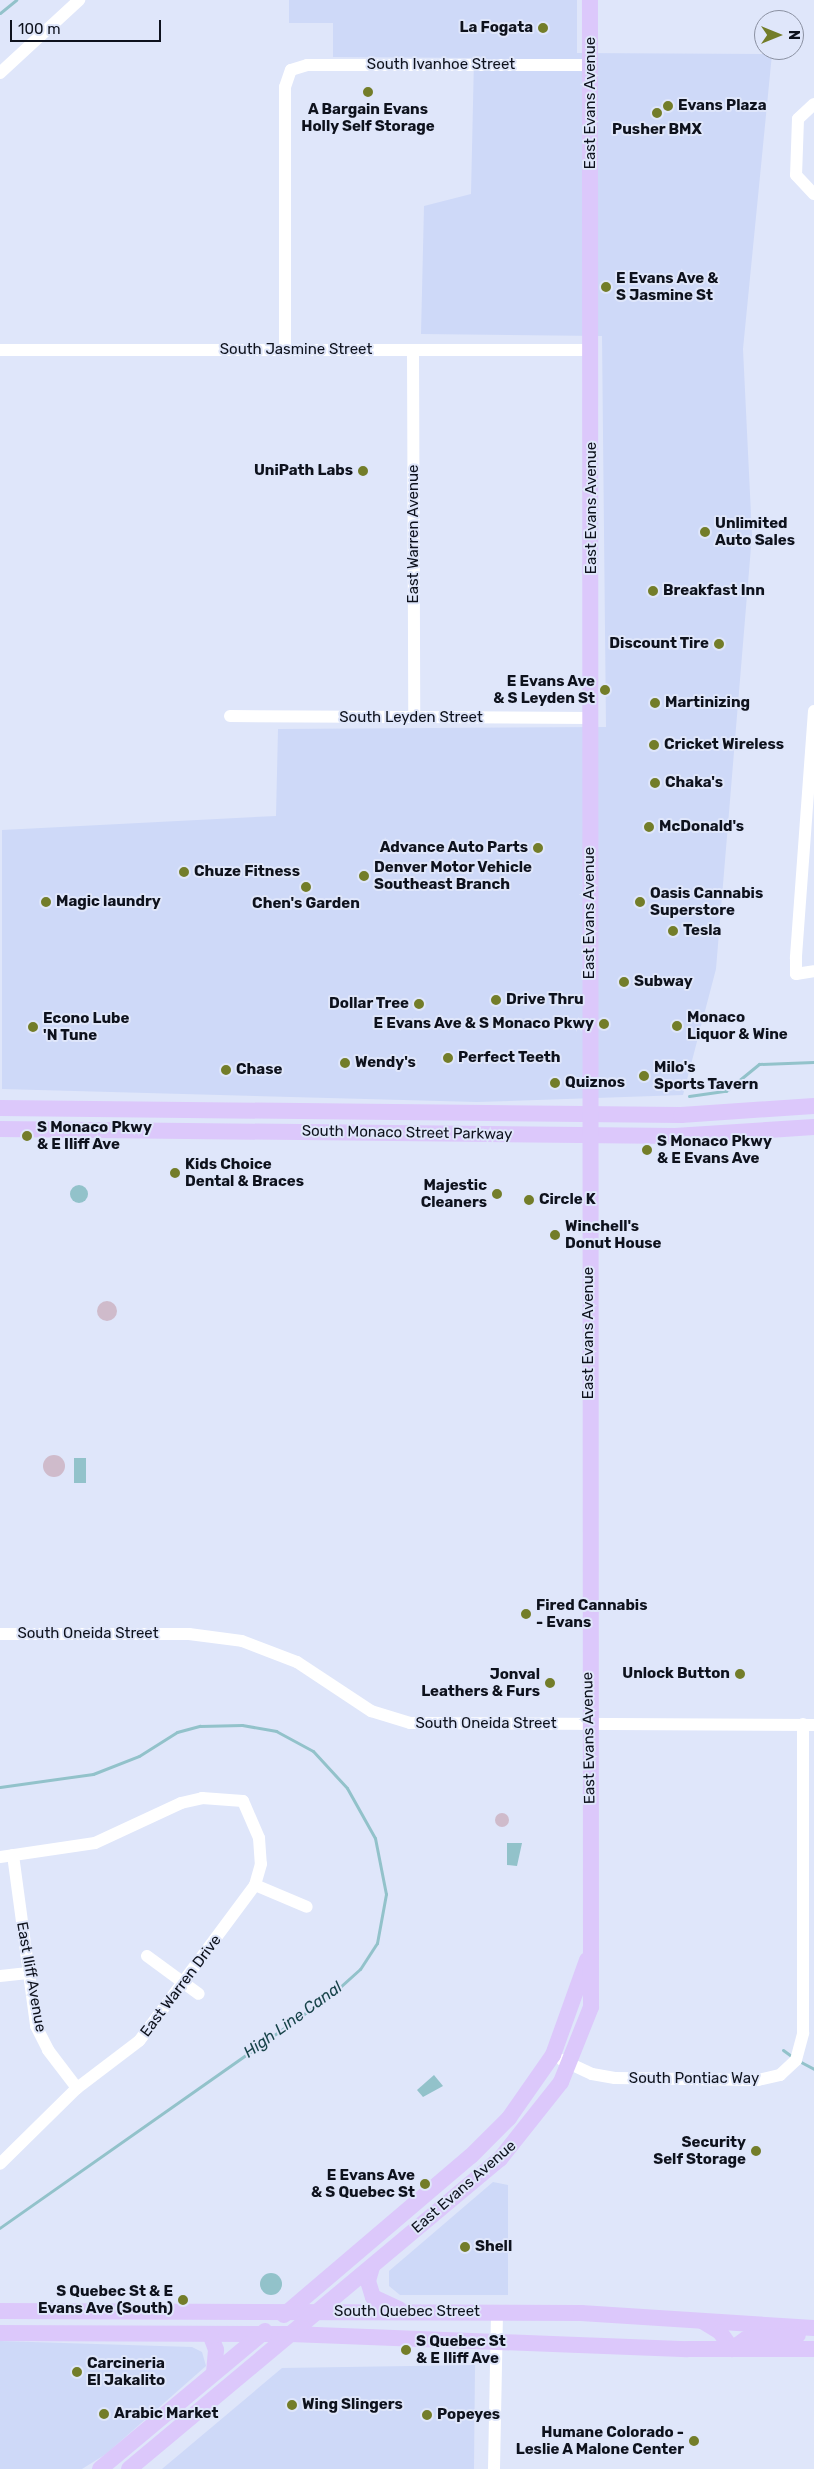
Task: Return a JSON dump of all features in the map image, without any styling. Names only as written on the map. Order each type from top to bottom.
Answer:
[{"type":"main road","name":"East Evans Avenue","points":[[291,2334],[372,2267],[514,2144],[571,2064],[591,2007],[588,1724],[592,718],[590,0]]},
{"type":"main road","name":"South Monaco Street Parkway","points":[[0,1108],[704,1114],[814,1106]]},
{"type":"main road","name":"South Monaco Street Parkway","points":[[0,1129],[705,1135],[814,1127]]},
{"type":"main road","name":"East Evans Avenue","points":[[288,2311],[485,2143],[521,2103],[553,2055],[577,1997],[591,1946]]},
{"type":"main road","points":[[372,2267],[368,2281],[376,2300],[426,2313]]},
{"type":"main road","name":"South Quebec Street","points":[[0,2311],[497,2313],[693,2318],[814,2328]]},
{"type":"main road","points":[[100,2469],[263,2334],[288,2311]]},
{"type":"main road","points":[[693,2318],[714,2327],[732,2349],[750,2338],[814,2334]]},
{"type":"main road","name":"South Quebec Street","points":[[0,2333],[291,2334],[732,2349],[814,2349]]},
{"type":"main road","points":[[210,2334],[216,2350],[214,2373]]},
{"type":"main road","points":[[130,2469],[291,2334]]},
{"type":"street","points":[[0,73],[79,0]]},
{"type":"street","name":"South Ivanhoe Street","points":[[285,350],[285,87],[291,70],[307,65],[591,65]]},
{"type":"street","points":[[813,191],[796,175],[798,119],[814,104]]},
{"type":"street","name":"South Jasmine Street","points":[[0,350],[592,350]]},
{"type":"street","name":"East Warren Avenue","points":[[413,350],[414,718]]},
{"type":"street","points":[[814,712],[810,833],[796,974],[814,972]]},
{"type":"street","name":"South Leyden Street","points":[[230,716],[592,718]]},
{"type":"street","name":"South Oneida Street","points":[[0,1634],[224,1637],[286,1656],[371,1711],[401,1722],[809,1724]]},
{"type":"street","name":"South Pontiac Way","points":[[553,2055],[571,2064],[615,2078],[758,2080],[780,2075],[796,2060],[803,2033],[809,1724]]},
{"type":"street","name":"East Warren Drive","points":[[0,2164],[77,2088],[134,2046],[185,1984],[255,1885],[261,1864],[259,1838],[243,1801],[202,1798],[181,1802],[96,1843],[6,1856]]},
{"type":"street","name":"East Iliff Avenue","points":[[6,1856],[39,2035],[77,2088]]},
{"type":"street","points":[[255,1885],[306,1907]]},
{"type":"street","points":[[147,1956],[199,1994]]},
{"type":"street","points":[[0,1976],[28,1973]]},
{"type":"street","points":[[494,2469],[497,2313]]},
{"type":"shaded area","points":[[289,0],[577,0],[577,53],[754,54],[754,60],[771,60],[743,349],[752,535],[716,969],[683,1095],[477,1102],[2,1089],[2,830],[276,816],[278,729],[606,727],[602,336],[421,334],[424,206],[471,194],[474,58],[333,57],[333,23],[289,23]]},
{"type":"shaded area","points":[[79,1185],[85,1188],[88,1194],[85,1200],[79,1203],[73,1200],[70,1194],[73,1188]]},
{"type":"shaded area","points":[[107,1301],[114,1304],[117,1311],[114,1318],[107,1321],[100,1318],[97,1311],[100,1304]]},
{"type":"shaded area","points":[[54,1455],[62,1458],[65,1466],[62,1474],[54,1477],[46,1474],[43,1466],[46,1458]]},
{"type":"shaded area","points":[[74,1458],[86,1458],[86,1483],[74,1483]]},
{"type":"shaded area","points":[[499,1813],[505,1813],[509,1820],[505,1827],[499,1827],[495,1823],[495,1817]]},
{"type":"shaded area","points":[[507,1843],[522,1843],[517,1866],[507,1865]]},
{"type":"shaded area","points":[[434,2075],[443,2086],[423,2097],[417,2090]]},
{"type":"shaded area","points":[[493,2182],[508,2185],[508,2295],[400,2295],[389,2286],[389,2271]]},
{"type":"shaded area","points":[[271,2273],[279,2276],[282,2284],[279,2292],[271,2295],[263,2292],[260,2284],[263,2276]]},
{"type":"shaded area","points":[[0,2341],[192,2347],[202,2352],[206,2366],[106,2454],[82,2469],[0,2469]]},
{"type":"shaded area","points":[[475,2365],[474,2469],[162,2469],[282,2368]]},
{"type":"waterway","name":"High Line Canal","points":[[0,13],[16,0]]},
{"type":"waterway","points":[[689,1096],[726,1091],[759,1064],[814,1062]]},
{"type":"waterway","name":"High Line Canal","points":[[0,1787],[93,1774],[139,1756],[177,1732],[200,1726],[242,1725],[276,1731],[313,1751],[347,1788],[375,1838],[386,1894],[377,1943],[360,1969],[331,1995],[0,2228]]},
{"type":"waterway","points":[[783,2050],[794,2058]]},
{"type":"waterway","points":[[799,2061],[814,2069]]},
{"type":"place","name":"La Fogata","points":[[543,28]]},
{"type":"place","name":"A Bargain Evans Holly Self Storage","points":[[368,92]]},
{"type":"place","name":"Evans Plaza","points":[[668,106]]},
{"type":"place","name":"Pusher BMX","points":[[657,113]]},
{"type":"place","name":"E Evans Ave & S Jasmine St","points":[[606,287]]},
{"type":"place","name":"UniPath Labs","points":[[363,471]]},
{"type":"place","name":"Unlimited Auto Sales","points":[[705,532]]},
{"type":"place","name":"Breakfast Inn","points":[[653,591]]},
{"type":"place","name":"Discount Tire","points":[[719,644]]},
{"type":"place","name":"E Evans Ave & S Leyden St","points":[[605,690]]},
{"type":"place","name":"Martinizing","points":[[655,703]]},
{"type":"place","name":"Cricket Wireless","points":[[654,745]]},
{"type":"place","name":"Chaka's","points":[[655,783]]},
{"type":"place","name":"McDonald's","points":[[649,827]]},
{"type":"place","name":"Advance Auto Parts","points":[[538,848]]},
{"type":"place","name":"Chuze Fitness","points":[[184,872]]},
{"type":"place","name":"Denver Motor Vehicle Southeast Branch","points":[[364,876]]},
{"type":"place","name":"Chen's Garden","points":[[306,887]]},
{"type":"place","name":"Magic laundry","points":[[46,902]]},
{"type":"place","name":"Oasis Cannabis Superstore","points":[[640,902]]},
{"type":"place","name":"Tesla","points":[[673,931]]},
{"type":"place","name":"Subway","points":[[624,982]]},
{"type":"place","name":"Drive Thru","points":[[496,1000]]},
{"type":"place","name":"Dollar Tree","points":[[419,1004]]},
{"type":"place","name":"E Evans Ave & S Monaco Pkwy","points":[[604,1024]]},
{"type":"place","name":"Monaco Liquor & Wine","points":[[677,1026]]},
{"type":"place","name":"Econo Lube 'N Tune","points":[[33,1027]]},
{"type":"place","name":"Perfect Teeth","points":[[448,1058]]},
{"type":"place","name":"Wendy's","points":[[345,1063]]},
{"type":"place","name":"Chase","points":[[226,1070]]},
{"type":"place","name":"Milo's Sports Tavern","points":[[644,1076]]},
{"type":"place","name":"Quiznos","points":[[555,1083]]},
{"type":"place","name":"S Monaco Pkwy & E Iliff Ave","points":[[27,1136]]},
{"type":"place","name":"S Monaco Pkwy & E Evans Ave","points":[[647,1150]]},
{"type":"place","name":"Kids Choice Dental & Braces","points":[[175,1173]]},
{"type":"place","name":"Majestic Cleaners","points":[[497,1194]]},
{"type":"place","name":"Circle K","points":[[529,1200]]},
{"type":"place","name":"Winchell's Donut House","points":[[555,1235]]},
{"type":"place","name":"Fired Cannabis - Evans","points":[[526,1614]]},
{"type":"place","name":"Unlock Button","points":[[740,1674]]},
{"type":"place","name":"Jonval Leathers & Furs","points":[[550,1683]]},
{"type":"place","name":"Security Self Storage","points":[[756,2151]]},
{"type":"place","name":"E Evans Ave & S Quebec St","points":[[425,2184]]},
{"type":"place","name":"Shell","points":[[465,2247]]},
{"type":"place","name":"S Quebec St & E Evans Ave (South)","points":[[183,2300]]},
{"type":"place","name":"S Quebec St & E Iliff Ave","points":[[406,2350]]},
{"type":"place","name":"Carcineria El Jakalito","points":[[77,2372]]},
{"type":"place","name":"Wing Slingers","points":[[292,2405]]},
{"type":"place","name":"Arabic Market","points":[[104,2414]]},
{"type":"place","name":"Popeyes","points":[[427,2415]]},
{"type":"place","name":"Humane Colorado - Leslie A Malone Center","points":[[694,2441]]}]
